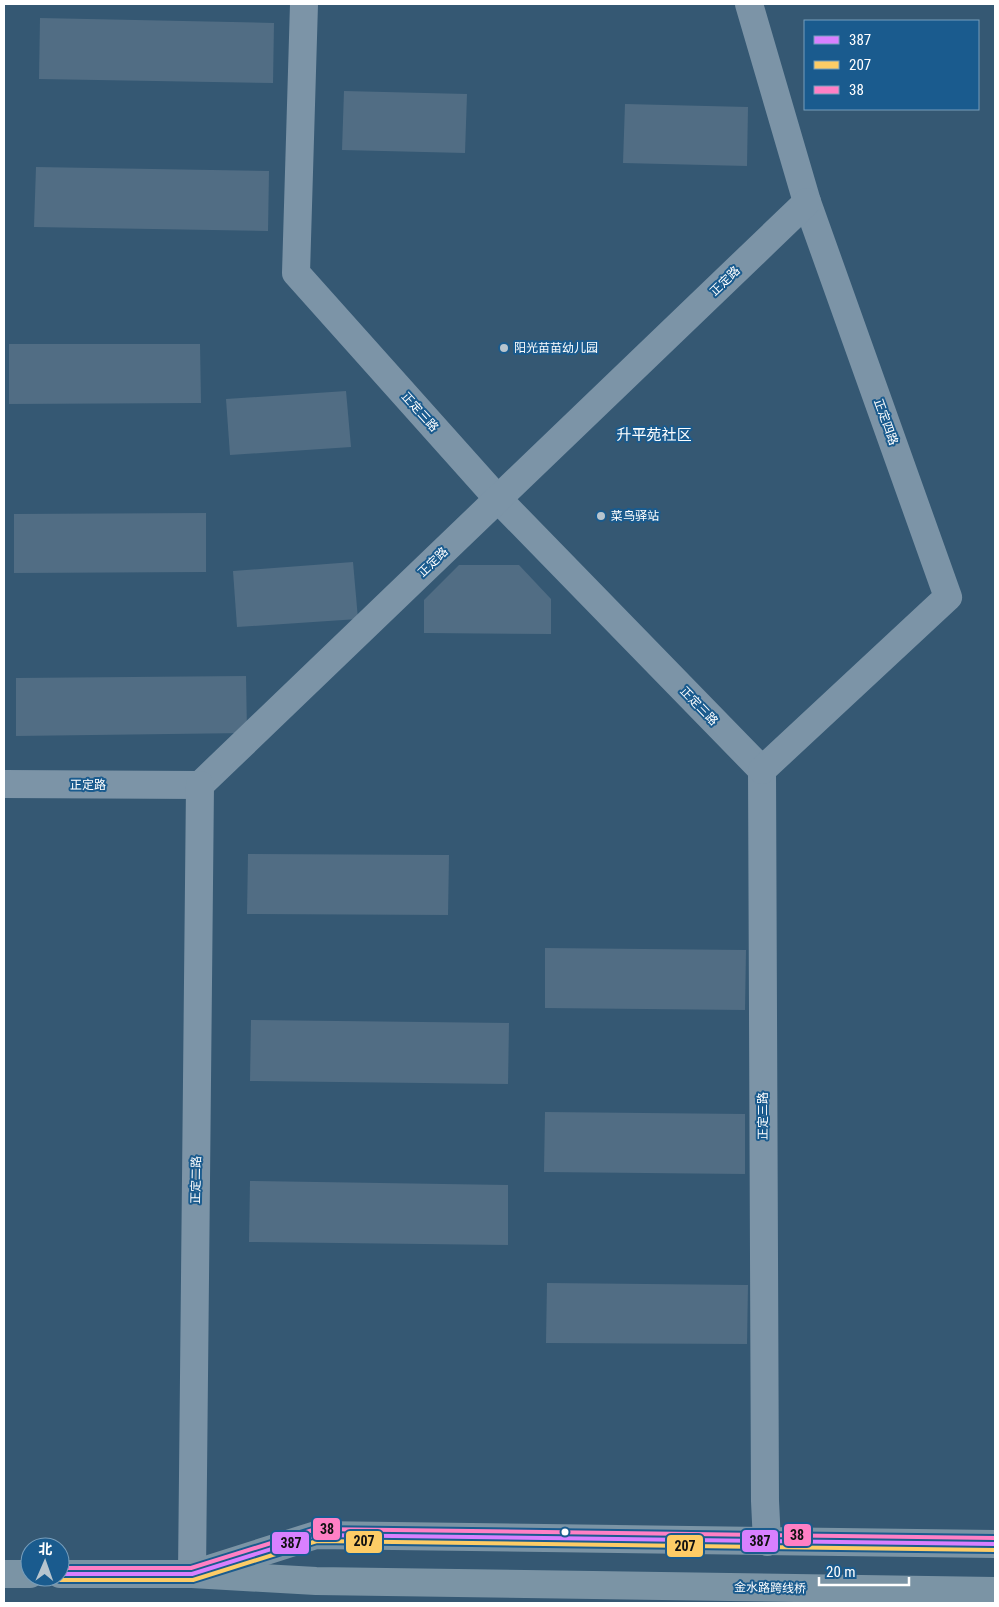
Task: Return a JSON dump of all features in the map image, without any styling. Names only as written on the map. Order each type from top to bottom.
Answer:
[{"type":"main road","points":[[70,1574],[192,1574],[316,1536],[995,1544]]},
{"type":"main road","points":[[4,1574],[20,1574]]},
{"type":"main road","name":"金水路跨线桥","points":[[192,1574],[316,1581],[995,1591]]},
{"type":"street","name":"正定三路","points":[[304,4],[296,273],[498,499],[762,770],[767,1542]]},
{"type":"street","name":"正定四路","points":[[749,4],[807,202],[948,597],[762,770]]},
{"type":"street","name":"正定路","points":[[4,784],[200,785],[807,202]]},
{"type":"street","name":"正定二路","points":[[192,1574],[200,785]]},
{"type":"building","points":[[40,18],[274,23],[273,83],[39,79]]},
{"type":"building","points":[[344,91],[467,94],[465,153],[342,150]]},
{"type":"building","points":[[625,104],[748,107],[747,166],[623,163]]},
{"type":"building","points":[[36,167],[269,171],[268,231],[34,227]]},
{"type":"building","points":[[9,344],[200,344],[201,403],[9,404]]},
{"type":"building","points":[[346,391],[351,447],[230,455],[226,399]]},
{"type":"building","points":[[206,513],[206,572],[14,573],[14,514]]},
{"type":"building","points":[[353,562],[358,619],[237,627],[233,571]]},
{"type":"building","points":[[459,565],[519,565],[551,599],[551,634],[424,633],[424,600]]},
{"type":"building","points":[[246,676],[247,733],[16,736],[16,678]]},
{"type":"building","points":[[248,854],[449,855],[448,915],[247,914]]},
{"type":"building","points":[[545,948],[746,950],[745,1010],[545,1008]]},
{"type":"building","points":[[251,1020],[509,1023],[508,1084],[250,1081]]},
{"type":"building","points":[[545,1112],[745,1114],[745,1174],[544,1172]]},
{"type":"building","points":[[250,1181],[508,1185],[508,1245],[249,1242]]},
{"type":"building","points":[[547,1283],[748,1285],[747,1344],[546,1343]]},
{"type":"transit line","name":"38","points":[[70,1568],[191,1568],[316,1529],[995,1538]]},
{"type":"transit line","name":"387","points":[[70,1574],[192,1574],[316,1535],[995,1544]]},
{"type":"transit line","name":"207","points":[[70,1580],[193,1580],[317,1541],[995,1550]]},
{"type":"place","name":"阳光苗苗幼儿园","points":[[504,348]]},
{"type":"place","name":"菜鸟驿站","points":[[601,516]]},
{"type":"district","name":"升平苑社区","points":[[654,435]]}]
